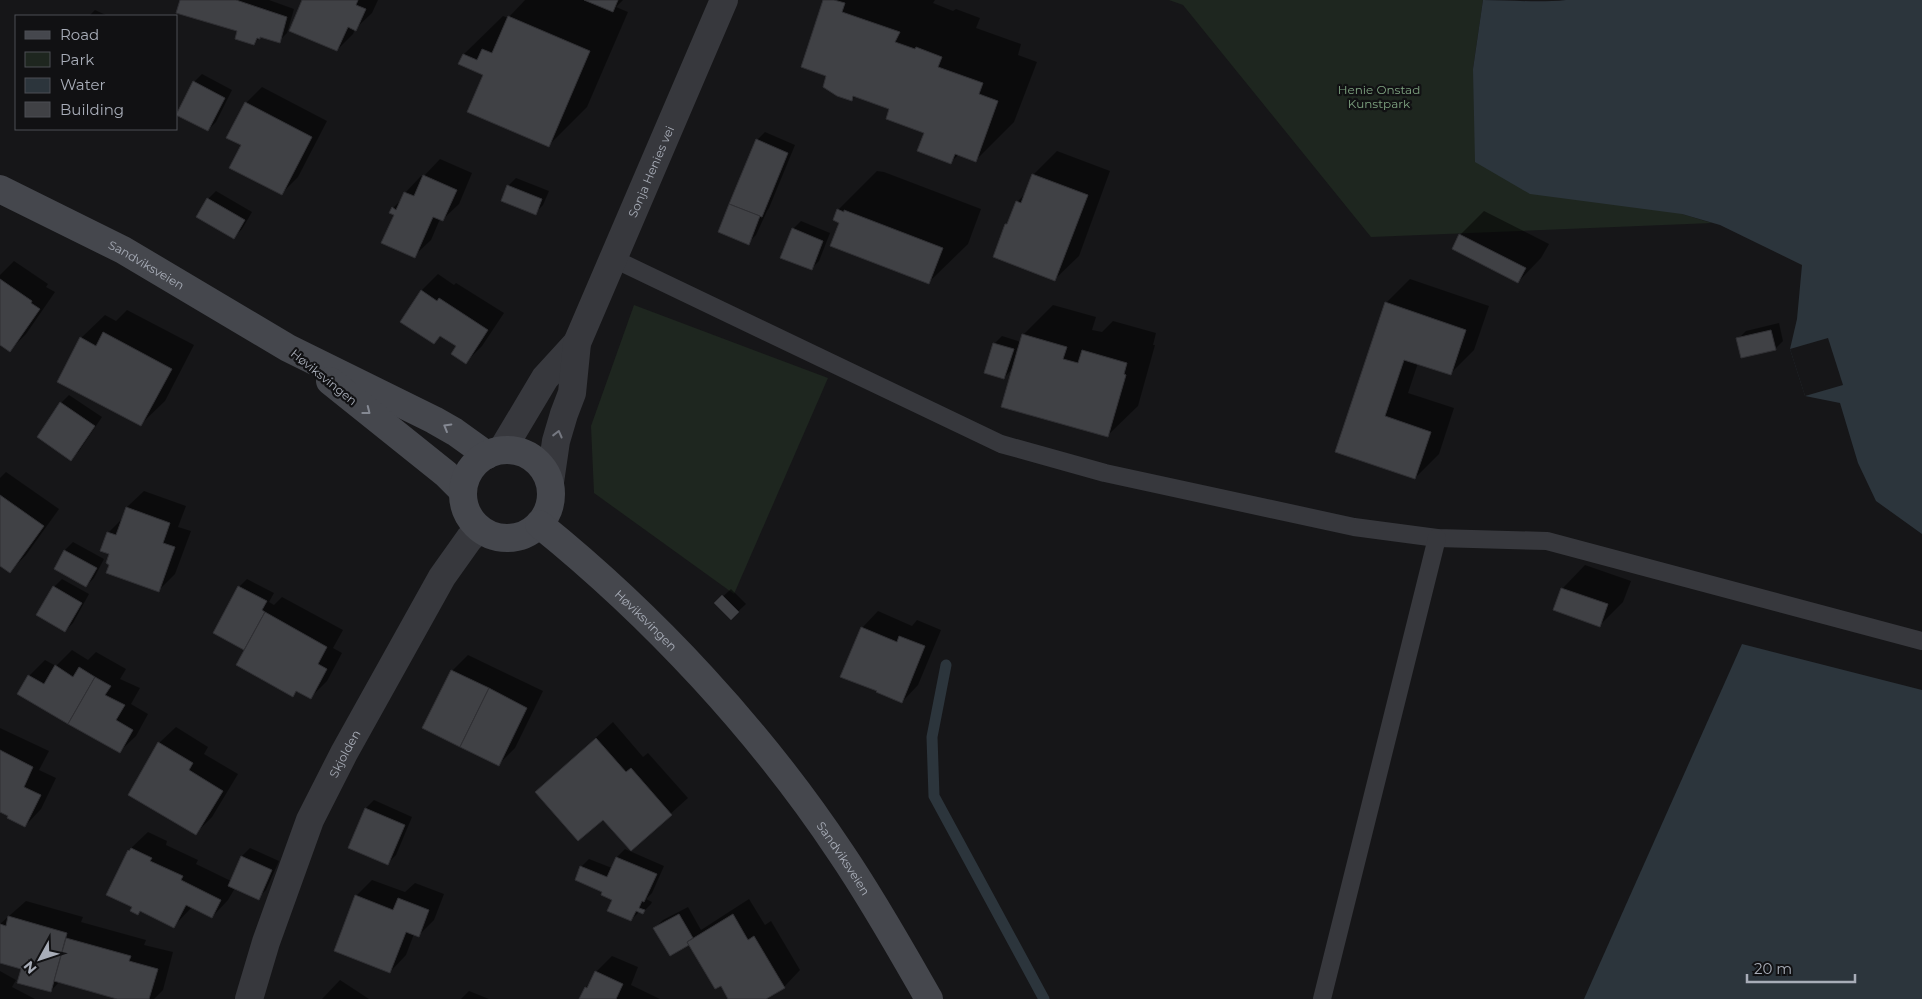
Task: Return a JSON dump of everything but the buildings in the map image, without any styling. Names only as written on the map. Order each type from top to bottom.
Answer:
[{"type":"main road","name":"Sandviksveien","points":[[0,188],[123,250],[288,348]]},
{"type":"main road","name":"Høviksvingen","points":[[288,348],[434,420],[494,452]]},
{"type":"main road","name":"Høviksvingen","points":[[288,348],[446,474],[463,491]]},
{"type":"main road","points":[[494,452],[519,452],[529,455],[542,468],[550,482],[550,504],[540,524],[531,531],[516,538],[497,538],[479,529],[469,517],[464,506],[463,491],[465,480],[470,470],[477,461],[494,452]]},
{"type":"main road","name":"Høviksvingen","points":[[540,524],[580,557],[629,603],[745,724]]},
{"type":"main road","name":"Sandviksveien","points":[[745,724],[841,853],[929,999]]},
{"type":"street","name":"Sonja Henies vei","points":[[550,482],[556,441],[572,393],[577,343],[724,0]]},
{"type":"street","name":"Sonja Henies vei","points":[[494,452],[545,378],[577,343]]},
{"type":"street","name":"Skjolden","points":[[248,999],[266,942],[310,820],[344,753],[442,577],[469,539],[479,529]]},
{"type":"lane","points":[[612,258],[1001,444],[1105,473],[1354,527],[1437,538],[1547,541],[1922,641]]},
{"type":"lane","points":[[1322,999],[1437,538]]},
{"type":"green space","name":"Henie Onstad Kunstpark","points":[[1169,0],[1483,0],[1473,69],[1682,214],[1712,223],[1371,237],[1183,5]]},
{"type":"green space","points":[[634,305],[828,378],[734,594],[594,493],[591,426]]},
{"type":"water","points":[[1483,0],[1922,0],[1922,534],[1876,501],[1858,463],[1840,403],[1805,396],[1790,349],[1797,319],[1802,265],[1720,225],[1682,214],[1530,194],[1475,162],[1473,69]]},
{"type":"water","points":[[1742,644],[1922,690],[1922,999],[1584,999]]},
{"type":"pier","points":[[1828,338],[1843,385],[1805,396],[1790,349]]},
{"type":"waterway","points":[[946,665],[932,737],[934,796],[1044,999]]}]
